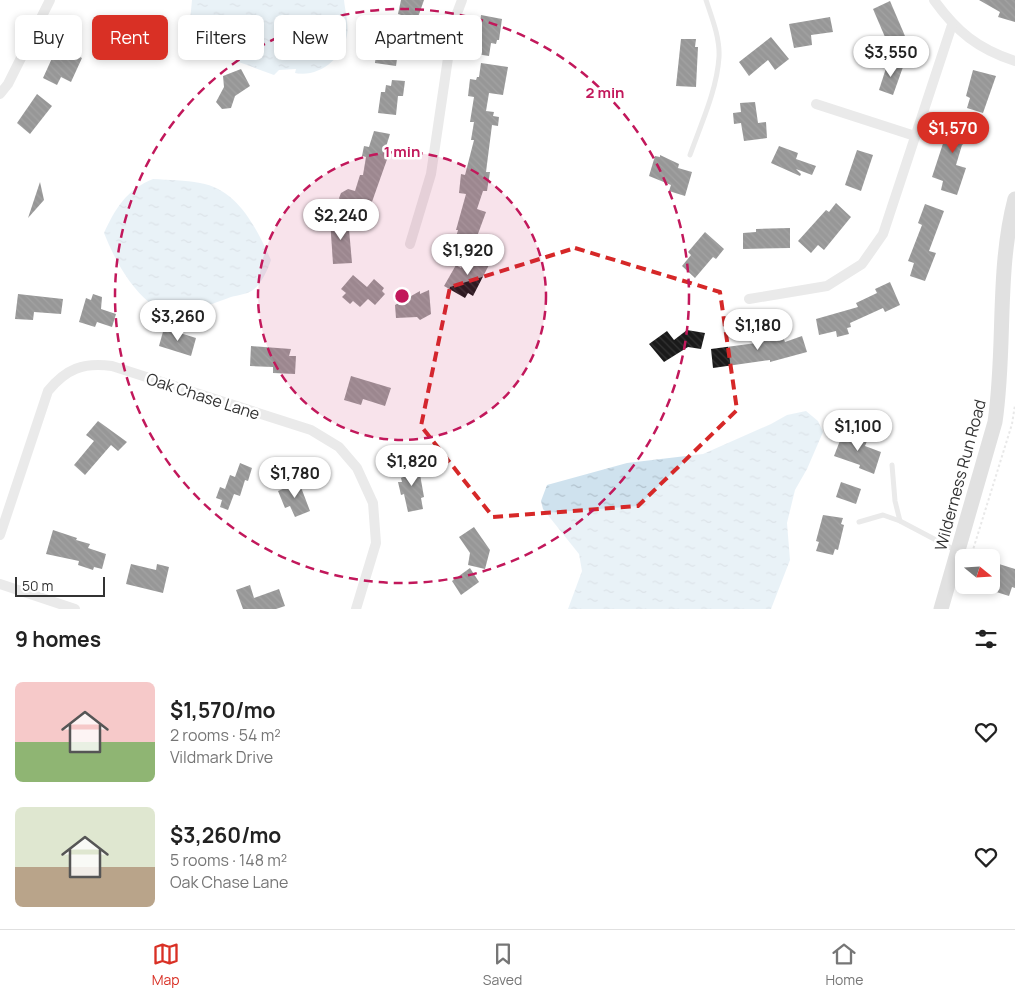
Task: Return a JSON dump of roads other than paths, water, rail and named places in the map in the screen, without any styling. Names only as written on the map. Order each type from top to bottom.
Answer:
[{"type":"street","points":[[0,94],[8,84],[50,0]]},
{"type":"street","points":[[410,244],[430,174],[453,24],[462,0]]},
{"type":"street","points":[[934,0],[952,25],[992,54],[1015,61]]},
{"type":"street","points":[[749,299],[827,286],[862,264],[883,234],[952,25]]},
{"type":"street","points":[[816,104],[915,136]]},
{"type":"street","name":"Wilderness Run Road","points":[[965,549],[995,422],[999,395],[1002,280],[1010,218],[1015,199]]},
{"type":"street","name":"Oak Chase Lane","points":[[0,535],[48,391],[59,378],[74,368],[94,364],[112,366],[311,430],[339,447],[357,468],[374,503],[376,543],[356,609]]},
{"type":"street","name":"Wilderness Run Road","points":[[941,609],[955,576]]},
{"type":"street","points":[[0,584],[75,609]]},
{"type":"lane","points":[[690,155],[714,84],[719,56],[715,28],[706,0]]},
{"type":"lane","points":[[892,465],[895,501],[900,521]]},
{"type":"lane","points":[[859,522],[883,515],[900,521],[955,550]]},
{"type":"water","points":[[192,0],[344,0],[347,22],[347,35],[346,39],[346,15],[274,15],[274,60],[333,60],[321,69],[313,72],[304,74],[295,73],[296,69],[279,70],[274,75],[234,60],[264,60],[264,15],[191,15]]},
{"type":"water","points":[[153,179],[200,183],[225,193],[235,202],[252,224],[271,260],[256,288],[201,307],[180,312],[159,309],[142,296],[128,280],[112,252],[104,233],[117,208],[129,194]]},
{"type":"water","points":[[806,411],[818,421],[823,432],[807,469],[795,490],[787,523],[790,560],[771,609],[568,609],[582,571],[579,554],[543,509],[541,501],[547,485],[627,463],[703,454],[787,415]]}]
